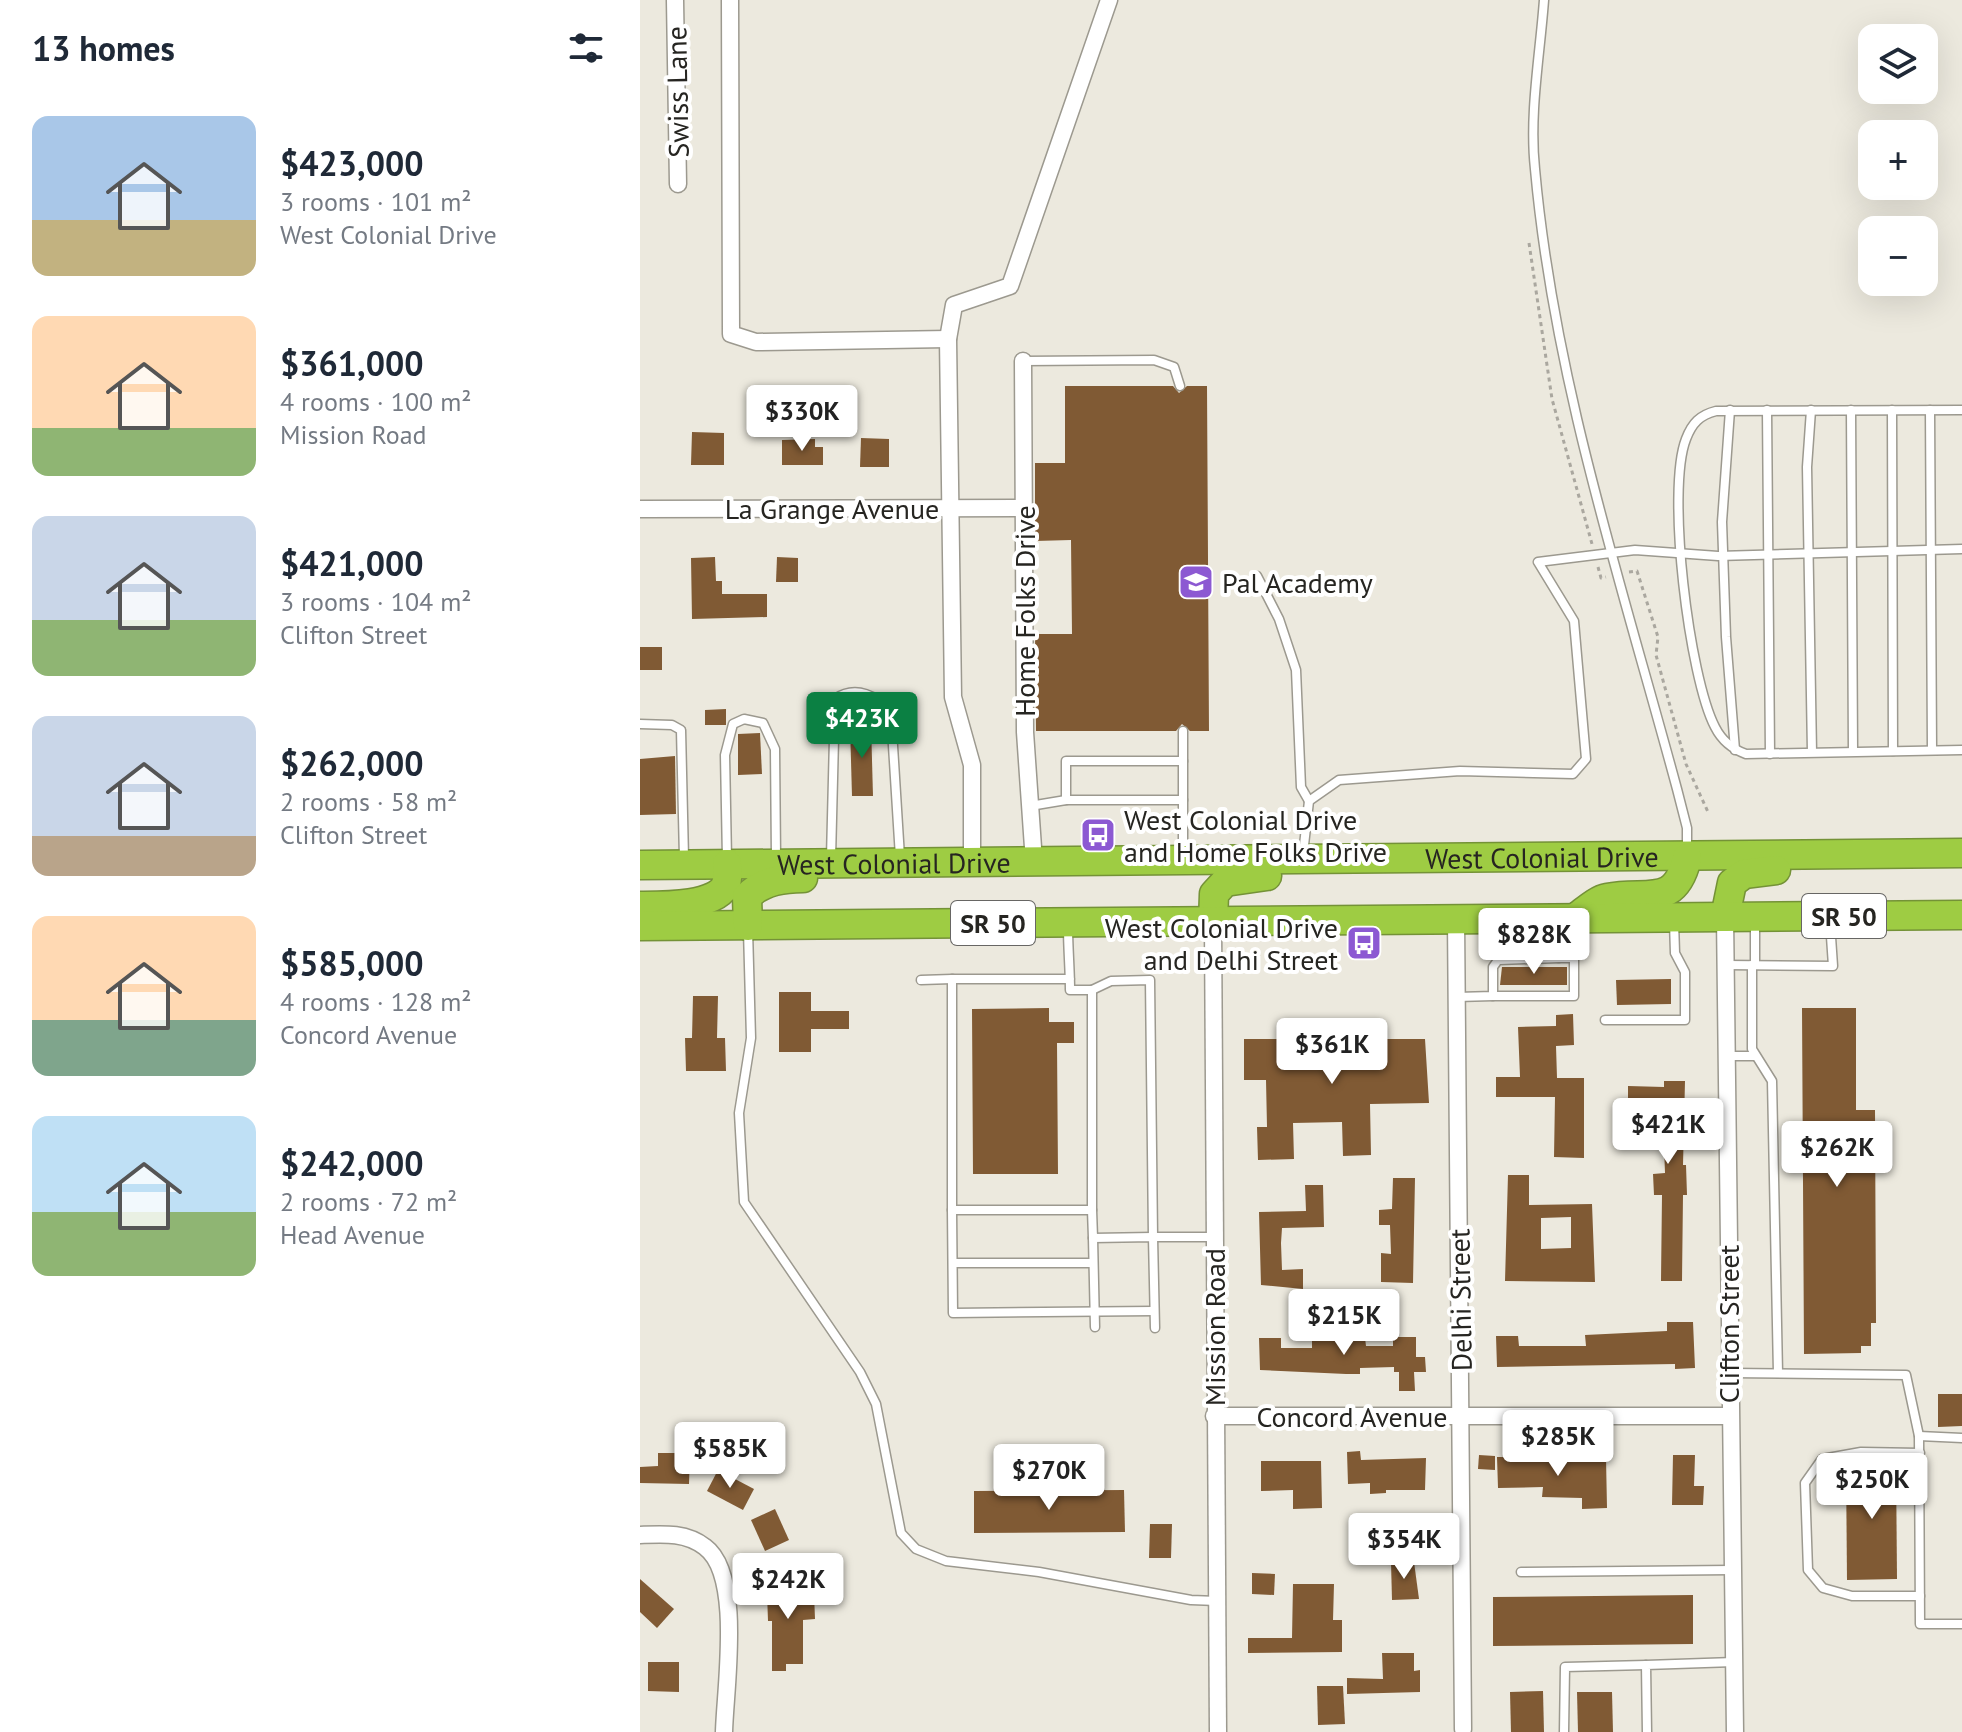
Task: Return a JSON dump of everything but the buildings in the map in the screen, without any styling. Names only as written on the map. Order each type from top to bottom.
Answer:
[{"type":"highway","name":"West Colonial Drive","points":[[640,865],[1687,858],[1962,853]]},
{"type":"highway","points":[[1725,917],[1727,893],[1732,883],[1744,874],[1767,870],[1846,870],[1867,855]]},
{"type":"highway","points":[[1567,918],[1604,898],[1669,893],[1682,880],[1687,858]]},
{"type":"highway","points":[[1213,922],[1214,894],[1225,882],[1259,876],[1344,876],[1363,859]]},
{"type":"highway","points":[[748,926],[747,897],[756,887],[787,878],[855,879],[895,863]]},
{"type":"highway","points":[[640,906],[695,902],[717,896],[727,884],[727,864]]},
{"type":"highway","name":"SR 50","points":[[640,926],[1962,915]]},
{"type":"street","name":"Swiss Lane","points":[[675,0],[678,184]]},
{"type":"street","points":[[730,0],[731,334],[756,342],[948,339]]},
{"type":"street","points":[[972,862],[972,765],[953,697],[948,339],[954,305],[1010,286],[1109,0]]},
{"type":"street","name":"Home Folks Drive","points":[[1023,361],[1025,732],[1034,862]]},
{"type":"street","name":"La Grange Avenue","points":[[640,509],[1024,508]]},
{"type":"street","name":"Clifton Street","points":[[1725,917],[1735,1732]]},
{"type":"street","name":"Delhi Street","points":[[1456,920],[1463,1729]]},
{"type":"street","name":"Mission Road","points":[[1213,922],[1218,1732]]},
{"type":"street","name":"Concord Avenue","points":[[1214,1416],[1729,1416]]},
{"type":"street","points":[[640,1535],[680,1534],[706,1547],[719,1564],[728,1591],[724,1732]]},
{"type":"lane","points":[[1544,0],[1534,125],[1534,168],[1570,391],[1681,802],[1687,828],[1687,858]]},
{"type":"lane","points":[[1023,361],[1154,360],[1174,367],[1180,386]]},
{"type":"lane","points":[[1730,410],[1723,556],[1735,750]]},
{"type":"lane","points":[[1962,410],[1730,410],[1703,415],[1687,436],[1680,489],[1680,554],[1691,641],[1705,701],[1715,727],[1735,750],[1746,754],[1962,750]]},
{"type":"lane","points":[[1767,410],[1770,754]]},
{"type":"lane","points":[[1811,410],[1807,467],[1812,752]]},
{"type":"lane","points":[[1851,410],[1853,751]]},
{"type":"lane","points":[[1892,410],[1890,551],[1893,751]]},
{"type":"lane","points":[[1930,410],[1932,750]]},
{"type":"lane","points":[[1309,801],[1339,780],[1460,771],[1573,774],[1582,767],[1586,759],[1574,621],[1538,562],[1635,550],[1723,556],[1962,549]]},
{"type":"lane","points":[[1257,576],[1279,619],[1296,670],[1301,787],[1309,801],[1303,859]]},
{"type":"lane","points":[[831,863],[835,699],[850,693],[870,694],[882,700],[891,714],[899,820],[895,863]]},
{"type":"lane","points":[[727,864],[726,748],[733,724],[744,719],[763,723],[773,742],[777,864]]},
{"type":"lane","points":[[640,724],[672,725],[681,730],[684,864]]},
{"type":"lane","points":[[1183,731],[1183,860]]},
{"type":"lane","points":[[1066,800],[1066,761],[1183,761]]},
{"type":"lane","points":[[1030,806],[1066,800],[1183,800]]},
{"type":"lane","points":[[1726,965],[1833,966],[1829,916]]},
{"type":"lane","points":[[1605,1020],[1685,1020],[1685,972],[1675,953],[1674,917]]},
{"type":"lane","points":[[1755,917],[1752,1049],[1772,1081],[1778,1373]]},
{"type":"lane","points":[[1559,958],[1567,918]]},
{"type":"lane","points":[[1068,923],[1070,990],[1092,990],[1111,981],[1150,980],[1155,1328]]},
{"type":"lane","points":[[748,926],[751,1038],[739,1113],[744,1202],[860,1372],[876,1404],[901,1533],[916,1549],[946,1561],[1039,1572],[1191,1600],[1217,1601]]},
{"type":"lane","points":[[1457,997],[1574,996],[1574,958],[1495,961],[1493,996]]},
{"type":"lane","points":[[952,979],[953,1313],[1154,1311]]},
{"type":"lane","points":[[921,980],[1070,979]]},
{"type":"lane","points":[[1092,990],[1095,1327]]},
{"type":"lane","points":[[1726,1056],[1755,1056]]},
{"type":"lane","points":[[952,1210],[1092,1210]]},
{"type":"lane","points":[[1093,1238],[1214,1237]]},
{"type":"lane","points":[[953,1263],[1093,1263]]},
{"type":"lane","points":[[1729,1373],[1906,1375],[1920,1453],[1920,1624],[1962,1624]]},
{"type":"lane","points":[[1919,1436],[1962,1438]]},
{"type":"lane","points":[[1920,1453],[1861,1452],[1822,1459],[1805,1483],[1808,1570],[1823,1588],[1852,1596],[1920,1596]]},
{"type":"lane","points":[[1521,1572],[1732,1570]]},
{"type":"lane","points":[[1564,1732],[1565,1667],[1734,1662]]},
{"type":"lane","points":[[1646,1665],[1647,1732]]},
{"type":"place","name":"Pal Academy","points":[[1196,582]]},
{"type":"place","name":"West Colonial Drive and Home Folks Drive","points":[[1098,835]]},
{"type":"place","name":"West Colonial Drive and Delhi Street","points":[[1364,943]]}]
